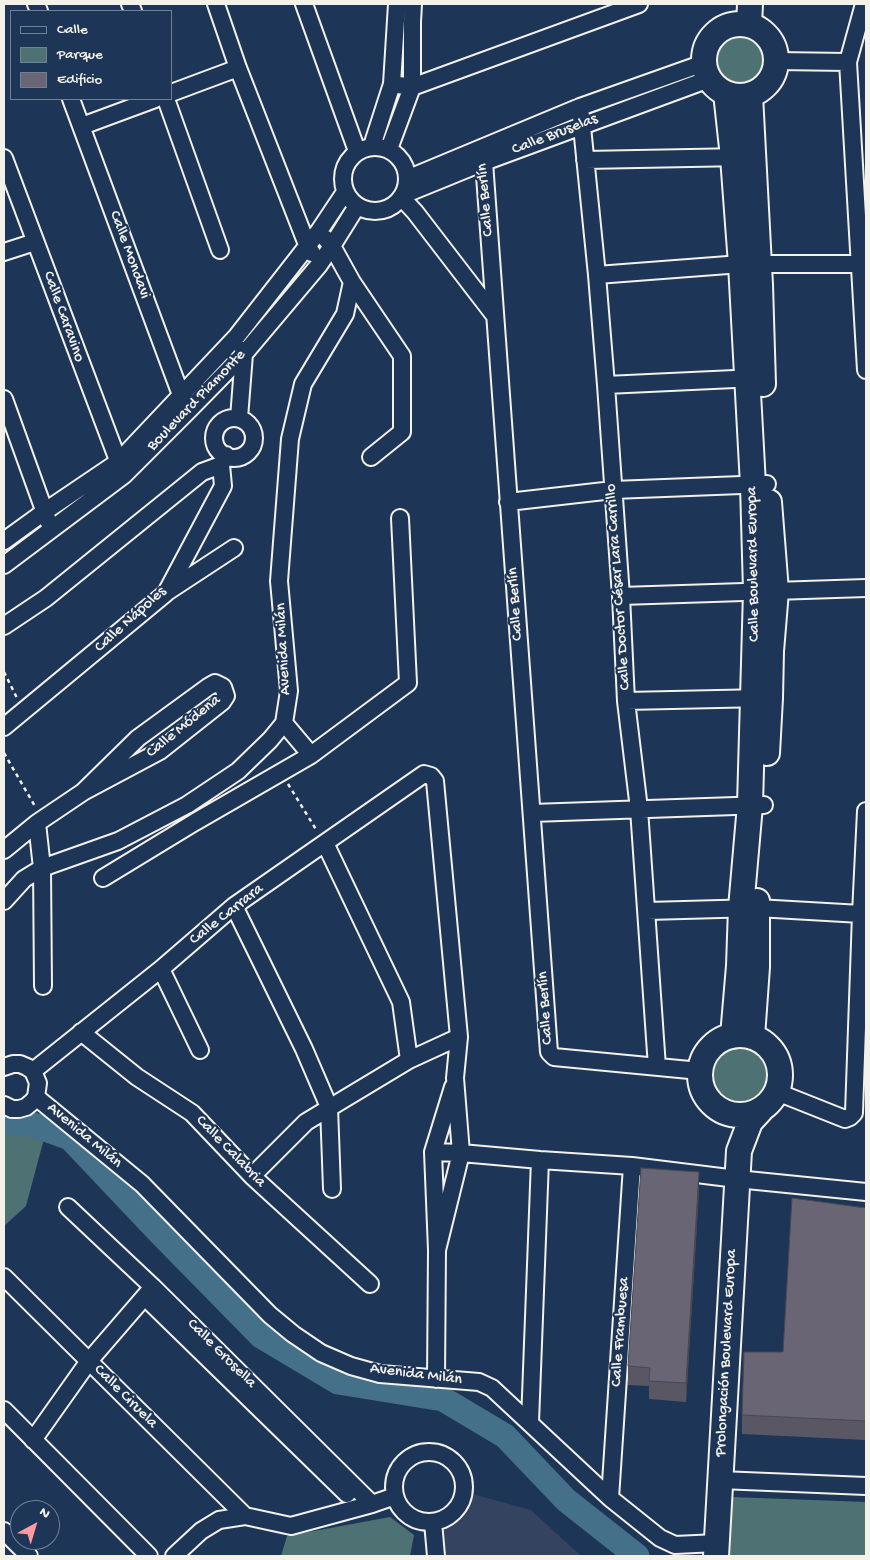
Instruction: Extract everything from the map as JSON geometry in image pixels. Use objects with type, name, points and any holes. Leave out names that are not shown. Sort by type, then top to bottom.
[{"type":"main road","points":[[746,14],[769,38],[775,49],[776,61],[774,72],[769,82],[760,90],[750,95],[738,96],[713,78],[705,52],[709,41],[716,32],[746,14]]},
{"type":"main road","name":"Calle Boulevard Europa","points":[[713,78],[743,157]]},
{"type":"main road","name":"Calle Boulevard Europa","points":[[742,1036],[748,966],[749,908],[757,805],[762,698],[771,651],[766,591],[743,157],[750,95]]},
{"type":"main road","points":[[742,1036],[764,1043],[774,1053],[780,1065],[781,1079],[777,1092],[771,1102],[761,1110],[750,1115],[740,1116],[725,1113],[714,1106],[706,1096],[701,1084],[700,1071],[703,1058],[711,1048],[721,1040],[742,1036]]},
{"type":"main road","name":"Prolongación Boulevard Europa","points":[[717,1551],[738,1151],[750,1122],[761,1110]]},
{"type":"main road","name":"Prolongación Boulevard Europa","points":[[725,1113],[738,1151]]},
{"type":"street","points":[[216,4],[238,68],[308,246],[319,265]]},
{"type":"street","points":[[304,4],[364,149]]},
{"type":"street","points":[[364,149],[392,84],[397,4]]},
{"type":"street","points":[[389,149],[412,88],[413,4]]},
{"type":"street","points":[[392,84],[412,88],[639,4]]},
{"type":"street","points":[[864,4],[862,28],[848,62],[866,370]]},
{"type":"street","points":[[776,61],[848,62]]},
{"type":"street","points":[[172,93],[238,68]]},
{"type":"street","name":"Calle Bruselas","points":[[402,196],[482,156],[541,132],[580,107],[713,78]]},
{"type":"street","name":"Calle Bruselas","points":[[541,132],[581,126],[713,78]]},
{"type":"street","name":"Calle Mondavi","points":[[72,100],[186,402]]},
{"type":"street","points":[[82,126],[151,100]]},
{"type":"street","points":[[166,100],[220,250]]},
{"type":"street","name":"Calle Doctor César Lara Carrillo","points":[[580,107],[606,385],[621,596],[626,701],[639,809],[657,1067]]},
{"type":"street","points":[[381,146],[389,149],[403,162],[406,170],[406,188],[402,196],[396,204],[387,209],[377,211],[366,210],[357,206],[350,200],[342,183],[345,165],[350,157],[364,149],[381,146]]},
{"type":"street","name":"Calle Bruselas","points":[[407,179],[482,156]]},
{"type":"street","name":"Calle Berlín","points":[[482,156],[532,813],[548,1052],[554,1057],[657,1067]]},
{"type":"street","points":[[585,160],[743,157]]},
{"type":"street","name":"Calle Caravino","points":[[4,158],[121,469]]},
{"type":"street","name":"Boulevard Piamonte","points":[[186,402],[308,246],[345,192]]},
{"type":"street","points":[[402,196],[495,316]]},
{"type":"street","name":"Boulevard Piamonte","points":[[4,565],[51,530],[121,469],[186,402],[244,354],[319,265],[357,206]]},
{"type":"street","points":[[319,231],[332,246],[352,282],[402,356],[402,432],[371,456]]},
{"type":"street","points":[[4,252],[36,242]]},
{"type":"street","points":[[597,275],[750,264],[860,264]]},
{"type":"street","name":"Avenida Milán","points":[[284,723],[288,691],[279,581],[290,439],[303,384],[345,314],[352,282]]},
{"type":"street","points":[[4,626],[46,598],[202,472],[223,460],[239,457],[250,450],[253,444],[253,431],[250,425],[239,418],[244,354],[237,336]]},
{"type":"street","points":[[606,385],[754,378]]},
{"type":"street","points":[[4,399],[51,530]]},
{"type":"street","name":"Calle Nápoles","points":[[4,727],[166,593],[223,486],[223,460],[217,447],[215,434],[221,423],[232,418],[239,418]]},
{"type":"street","name":"Boulevard Piamonte","points":[[4,542],[44,512],[121,469]]},
{"type":"street","points":[[508,502],[613,490],[760,484]]},
{"type":"street","points":[[103,878],[311,755],[408,683],[400,518]]},
{"type":"street","points":[[166,593],[234,548]]},
{"type":"street","points":[[621,596],[866,588]]},
{"type":"street","name":"Calle Módena","points":[[4,850],[40,821],[83,792],[160,751],[222,702],[226,696],[223,688],[215,683],[208,686],[138,738],[83,792]]},
{"type":"street","points":[[626,701],[762,698]]},
{"type":"street","points":[[4,901],[24,879],[42,868],[118,841],[187,805],[238,771],[270,740],[284,723],[311,755]]},
{"type":"street","name":"Calle Carrara","points":[[33,1071],[161,969],[234,906],[424,774],[431,776],[435,781],[459,1037]]},
{"type":"street","points":[[187,805],[195,822]]},
{"type":"street","points":[[532,813],[757,805]]},
{"type":"street","points":[[777,1092],[845,1119],[854,1112],[866,811]]},
{"type":"street","points":[[40,821],[42,986]]},
{"type":"street","points":[[325,843],[401,1002],[410,1060]]},
{"type":"street","points":[[234,906],[304,1049],[329,1107],[332,1189]]},
{"type":"street","points":[[647,911],[749,908],[861,914]]},
{"type":"street","points":[[161,969],[200,1050]]},
{"type":"street","name":"Calle Calabria","points":[[80,1032],[137,1078],[192,1113],[252,1176],[370,1284]]},
{"type":"street","points":[[252,1176],[306,1122],[410,1060],[459,1037]]},
{"type":"street","points":[[437,1250],[461,1153],[455,1078],[459,1037]]},
{"type":"street","points":[[4,1067],[13,1064],[27,1067],[33,1071],[38,1083],[36,1097],[32,1102],[19,1109],[12,1109],[4,1105]]},
{"type":"street","points":[[657,1067],[700,1071]]},
{"type":"street","points":[[436,1379],[437,1250],[433,1152],[455,1078]]},
{"type":"street","name":"Avenida Milán","points":[[36,1097],[142,1184],[270,1315],[321,1353],[351,1366],[380,1374],[479,1382],[492,1388],[610,1498],[660,1538],[675,1545],[717,1551]]},
{"type":"street","points":[[433,1152],[632,1166],[866,1192]]},
{"type":"street","points":[[530,1422],[540,1160]]},
{"type":"street","name":"Calle Frambuesa","points":[[610,1498],[632,1166]]},
{"type":"street","name":"Calle Grosella","points":[[68,1207],[149,1292],[366,1505]]},
{"type":"street","name":"Calle Ciruela","points":[[4,1277],[245,1516]]},
{"type":"street","points":[[33,1440],[89,1361],[149,1292]]},
{"type":"street","points":[[4,1410],[149,1556]]},
{"type":"street","points":[[426,1452],[438,1453],[449,1458],[458,1467],[463,1478],[464,1490],[461,1502],[454,1512],[445,1519],[423,1522],[414,1518],[405,1513],[395,1496],[394,1484],[397,1472],[404,1462],[414,1455],[426,1452]]},
{"type":"street","points":[[720,1480],[866,1486]]},
{"type":"street","points":[[174,1556],[201,1531],[219,1520],[245,1516],[291,1526],[395,1496]]},
{"type":"street","points":[[433,1522],[436,1556]]},
{"type":"street","points":[[7,1541],[29,1556]]},
{"type":"path","points":[[4,672],[24,711]]},
{"type":"path","points":[[4,753],[40,821]]},
{"type":"path","points":[[281,773],[325,843]]},
{"type":"shaded area","points":[[469,1493],[531,1510],[581,1556],[442,1556],[439,1527],[450,1524],[467,1506]]},
{"type":"green space","points":[[739,33],[749,35],[758,41],[764,50],[766,60],[764,70],[758,79],[749,85],[739,87],[729,85],[720,79],[714,70],[712,60],[714,50],[720,41],[729,35]]},
{"type":"green space","points":[[742,1045],[760,1051],[768,1059],[774,1077],[768,1095],[760,1103],[742,1109],[724,1103],[716,1095],[710,1077],[716,1059],[724,1051]]},
{"type":"green space","points":[[4,1112],[49,1120],[26,1206],[4,1226]]},
{"type":"green space","points":[[732,1497],[866,1502],[866,1556],[729,1556]]},
{"type":"green space","points":[[390,1517],[414,1535],[410,1556],[281,1556],[287,1536]]},
{"type":"building","points":[[641,1168],[699,1172],[686,1383],[649,1381],[650,1368],[628,1366]]},
{"type":"building","points":[[792,1198],[866,1208],[866,1421],[742,1415],[744,1352],[783,1352]]},
{"type":"waterway","points":[[4,1121],[34,1125],[70,1138],[261,1336],[338,1382],[443,1399],[505,1436],[566,1500],[637,1556]]}]
